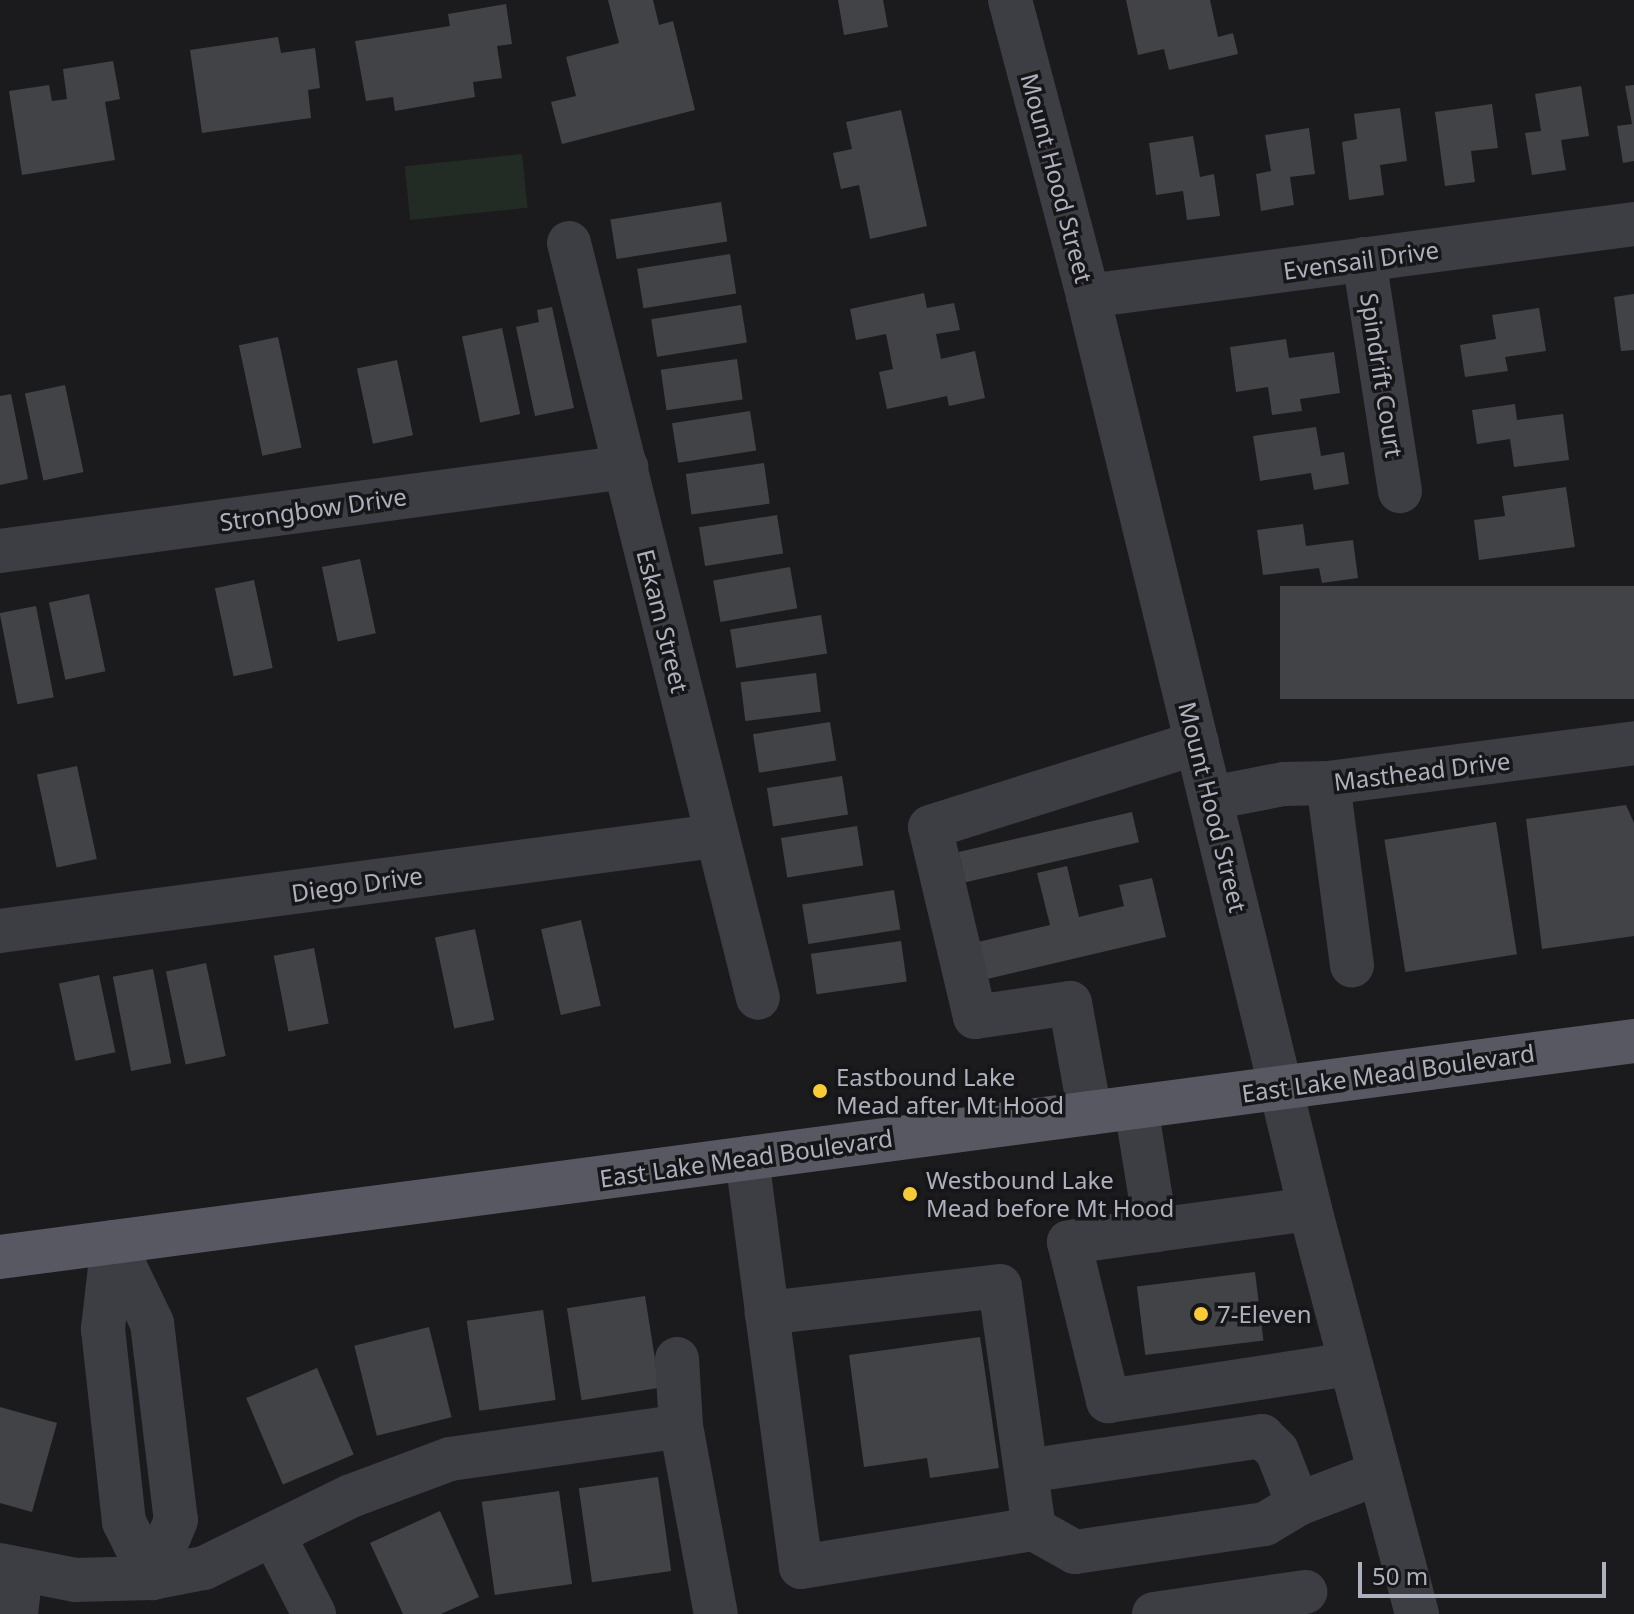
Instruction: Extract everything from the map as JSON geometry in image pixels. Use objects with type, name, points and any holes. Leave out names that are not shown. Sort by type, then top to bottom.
[{"type":"main road","name":"East Lake Mead Boulevard","points":[[0,1257],[1634,1041]]},
{"type":"street","name":"Mount Hood Street","points":[[1010,0],[1088,296],[1349,1364],[1417,1614]]},
{"type":"street","name":"Evensail Drive","points":[[1088,296],[1634,224]]},
{"type":"street","name":"Eskam Street","points":[[569,243],[758,998]]},
{"type":"street","name":"Spindrift Court","points":[[1364,259],[1400,491]]},
{"type":"street","name":"Strongbow Drive","points":[[0,551],[626,467]]},
{"type":"street","points":[[1090,1113],[1070,1003],[975,1017],[930,827],[1197,743]]},
{"type":"street","name":"Masthead Drive","points":[[1211,798],[1284,784],[1328,783],[1634,743]]},
{"type":"street","points":[[1328,783],[1352,965]]},
{"type":"street","name":"Diego Drive","points":[[0,931],[715,836]]},
{"type":"street","points":[[1136,1107],[1156,1230]]},
{"type":"street","points":[[747,1158],[801,1567],[1034,1529],[1075,1552],[1265,1524],[1298,1504],[1379,1473]]},
{"type":"street","points":[[1310,1209],[1069,1242],[1108,1401],[1349,1364]]},
{"type":"street","points":[[113,1242],[152,1323],[176,1520],[152,1578]]},
{"type":"street","points":[[113,1242],[103,1329],[124,1522],[152,1578]]},
{"type":"street","points":[[767,1313],[1000,1286],[1034,1529]]},
{"type":"street","points":[[677,1359],[681,1426],[716,1614]]},
{"type":"street","points":[[16,1614],[11,1568],[75,1580],[152,1578],[204,1568],[351,1496],[450,1459],[681,1426]]},
{"type":"street","points":[[1026,1471],[1262,1436],[1277,1451],[1298,1504]]},
{"type":"street","points":[[122,1494],[171,1486]]},
{"type":"street","points":[[274,1536],[314,1614]]},
{"type":"street","points":[[1169,1613],[1305,1592]]},
{"type":"shaded area","points":[[522,154],[528,208],[410,220],[405,166]]},
{"type":"building","points":[[608,0],[653,0],[659,25],[673,21],[695,110],[562,144],[551,102],[576,96],[566,57],[619,43]]},
{"type":"building","points":[[838,0],[883,0],[888,27],[844,35]]},
{"type":"building","points":[[1126,0],[1210,0],[1218,37],[1233,33],[1238,54],[1169,70],[1164,49],[1138,55]]},
{"type":"building","points":[[506,4],[512,44],[497,46],[502,78],[473,82],[475,97],[395,111],[393,97],[366,101],[355,41],[450,26],[448,14]]},
{"type":"building","points":[[278,37],[281,53],[315,48],[320,88],[308,90],[311,118],[202,133],[190,50]]},
{"type":"building","points":[[113,61],[120,99],[105,102],[115,160],[22,175],[9,91],[49,85],[52,101],[67,99],[63,69]]},
{"type":"building","points":[[1634,85],[1634,161],[1623,163],[1617,126],[1632,124],[1625,86]]},
{"type":"building","points":[[1581,86],[1589,136],[1561,140],[1566,170],[1532,175],[1525,133],[1541,131],[1535,94]]},
{"type":"building","points":[[1492,104],[1498,148],[1471,151],[1475,182],[1445,186],[1435,112]]},
{"type":"building","points":[[1400,108],[1407,161],[1380,165],[1384,195],[1349,200],[1342,142],[1357,139],[1354,114]]},
{"type":"building","points":[[901,110],[927,226],[870,239],[859,185],[841,189],[833,153],[852,149],[846,122]]},
{"type":"building","points":[[1309,128],[1315,174],[1290,177],[1294,205],[1261,211],[1256,174],[1271,171],[1265,135]]},
{"type":"building","points":[[1193,136],[1200,177],[1214,174],[1220,216],[1187,220],[1183,191],[1156,195],[1149,143]]},
{"type":"building","points":[[721,202],[727,242],[617,259],[610,220]]},
{"type":"building","points":[[730,254],[736,294],[643,308],[637,269]]},
{"type":"building","points":[[924,293],[927,308],[954,303],[960,330],[936,334],[941,359],[975,351],[985,398],[949,406],[947,396],[887,409],[879,372],[893,369],[886,334],[856,340],[850,309]]},
{"type":"building","points":[[1634,294],[1634,350],[1621,351],[1614,297]]},
{"type":"building","points":[[741,305],[747,343],[657,357],[651,319]]},
{"type":"building","points":[[552,307],[574,408],[535,416],[516,327],[539,322],[537,310]]},
{"type":"building","points":[[1539,308],[1546,351],[1505,357],[1508,371],[1465,377],[1460,345],[1496,339],[1492,315]]},
{"type":"building","points":[[502,328],[520,414],[480,423],[462,337]]},
{"type":"building","points":[[278,337],[301,448],[262,456],[239,345]]},
{"type":"building","points":[[1286,339],[1289,358],[1334,352],[1340,393],[1300,399],[1302,411],[1272,415],[1268,387],[1236,392],[1230,347]]},
{"type":"building","points":[[737,359],[743,400],[666,410],[661,370]]},
{"type":"building","points":[[397,360],[413,435],[373,444],[357,369]]},
{"type":"building","points":[[65,385],[84,472],[43,481],[25,394]]},
{"type":"building","points":[[11,394],[28,479],[0,485],[0,396]]},
{"type":"building","points":[[1515,404],[1517,420],[1563,414],[1569,460],[1514,467],[1510,439],[1477,444],[1472,410]]},
{"type":"building","points":[[750,411],[756,451],[678,463],[672,423]]},
{"type":"building","points":[[1316,427],[1321,456],[1344,452],[1349,484],[1314,490],[1311,473],[1260,481],[1253,436]]},
{"type":"building","points":[[764,463],[770,504],[691,515],[686,474]]},
{"type":"building","points":[[1566,487],[1575,547],[1479,560],[1474,520],[1505,516],[1502,496]]},
{"type":"building","points":[[777,515],[783,554],[705,566],[699,527]]},
{"type":"building","points":[[1303,524],[1306,546],[1353,540],[1358,578],[1322,583],[1319,568],[1263,575],[1257,530]]},
{"type":"building","points":[[360,559],[376,633],[338,641],[322,567]]},
{"type":"building","points":[[790,567],[797,608],[720,622],[713,581]]},
{"type":"building","points":[[254,580],[273,668],[234,676],[215,588]]},
{"type":"building","points":[[1280,586],[1634,586],[1634,699],[1280,699]]},
{"type":"building","points":[[89,594],[105,671],[65,680],[49,603]]},
{"type":"building","points":[[36,606],[54,697],[17,704],[0,613]]},
{"type":"building","points":[[821,615],[827,654],[736,668],[730,629]]},
{"type":"building","points":[[816,673],[821,712],[745,721],[741,682]]},
{"type":"building","points":[[830,722],[836,761],[759,773],[753,734]]},
{"type":"building","points":[[77,766],[97,859],[57,867],[37,775]]},
{"type":"building","points":[[842,776],[848,815],[773,826],[767,788]]},
{"type":"building","points":[[1626,805],[1634,823],[1634,936],[1542,949],[1526,819]]},
{"type":"building","points":[[1132,812],[1139,842],[966,882],[959,852]]},
{"type":"building","points":[[1496,822],[1517,954],[1405,972],[1384,840]]},
{"type":"building","points":[[857,826],[863,866],[787,878],[781,838]]},
{"type":"building","points":[[1067,866],[1079,917],[1124,906],[1119,885],[1152,878],[1166,937],[983,980],[974,943],[1050,925],[1037,873]]},
{"type":"building","points":[[894,890],[900,930],[808,944],[802,905]]},
{"type":"building","points":[[581,920],[601,1006],[561,1015],[541,929]]},
{"type":"building","points":[[475,929],[494,1020],[454,1028],[435,938]]},
{"type":"building","points":[[901,941],[907,982],[817,994],[811,954]]},
{"type":"building","points":[[314,948],[329,1024],[288,1031],[274,956]]},
{"type":"building","points":[[206,963],[226,1056],[186,1064],[166,972]]},
{"type":"building","points":[[153,969],[171,1063],[131,1071],[113,977]]},
{"type":"building","points":[[99,975],[115,1052],[75,1061],[59,984]]},
{"type":"building","name":"7-Eleven","points":[[1255,1272],[1263,1340],[1145,1355],[1137,1287]]},
{"type":"building","points":[[645,1296],[660,1388],[582,1400],[567,1308]]},
{"type":"building","points":[[543,1310],[556,1400],[479,1411],[467,1321]]},
{"type":"building","points":[[429,1327],[451,1417],[377,1436],[354,1346]]},
{"type":"building","points":[[980,1337],[999,1468],[930,1478],[927,1458],[864,1467],[849,1355]]},
{"type":"building","points":[[317,1368],[354,1455],[283,1485],[246,1398]]},
{"type":"building","points":[[0,1407],[57,1423],[32,1512],[0,1503]]},
{"type":"building","points":[[658,1477],[671,1571],[592,1582],[579,1488]]},
{"type":"building","points":[[559,1491],[572,1584],[495,1595],[482,1502]]},
{"type":"building","points":[[440,1511],[479,1597],[441,1614],[403,1614],[370,1543]]},
{"type":"place","name":"Eastbound Lake Mead after Mt Hood","points":[[820,1091]]},
{"type":"place","name":"Westbound Lake Mead before Mt Hood","points":[[910,1194]]},
{"type":"place","name":"7-Eleven","points":[[1201,1314]]}]
